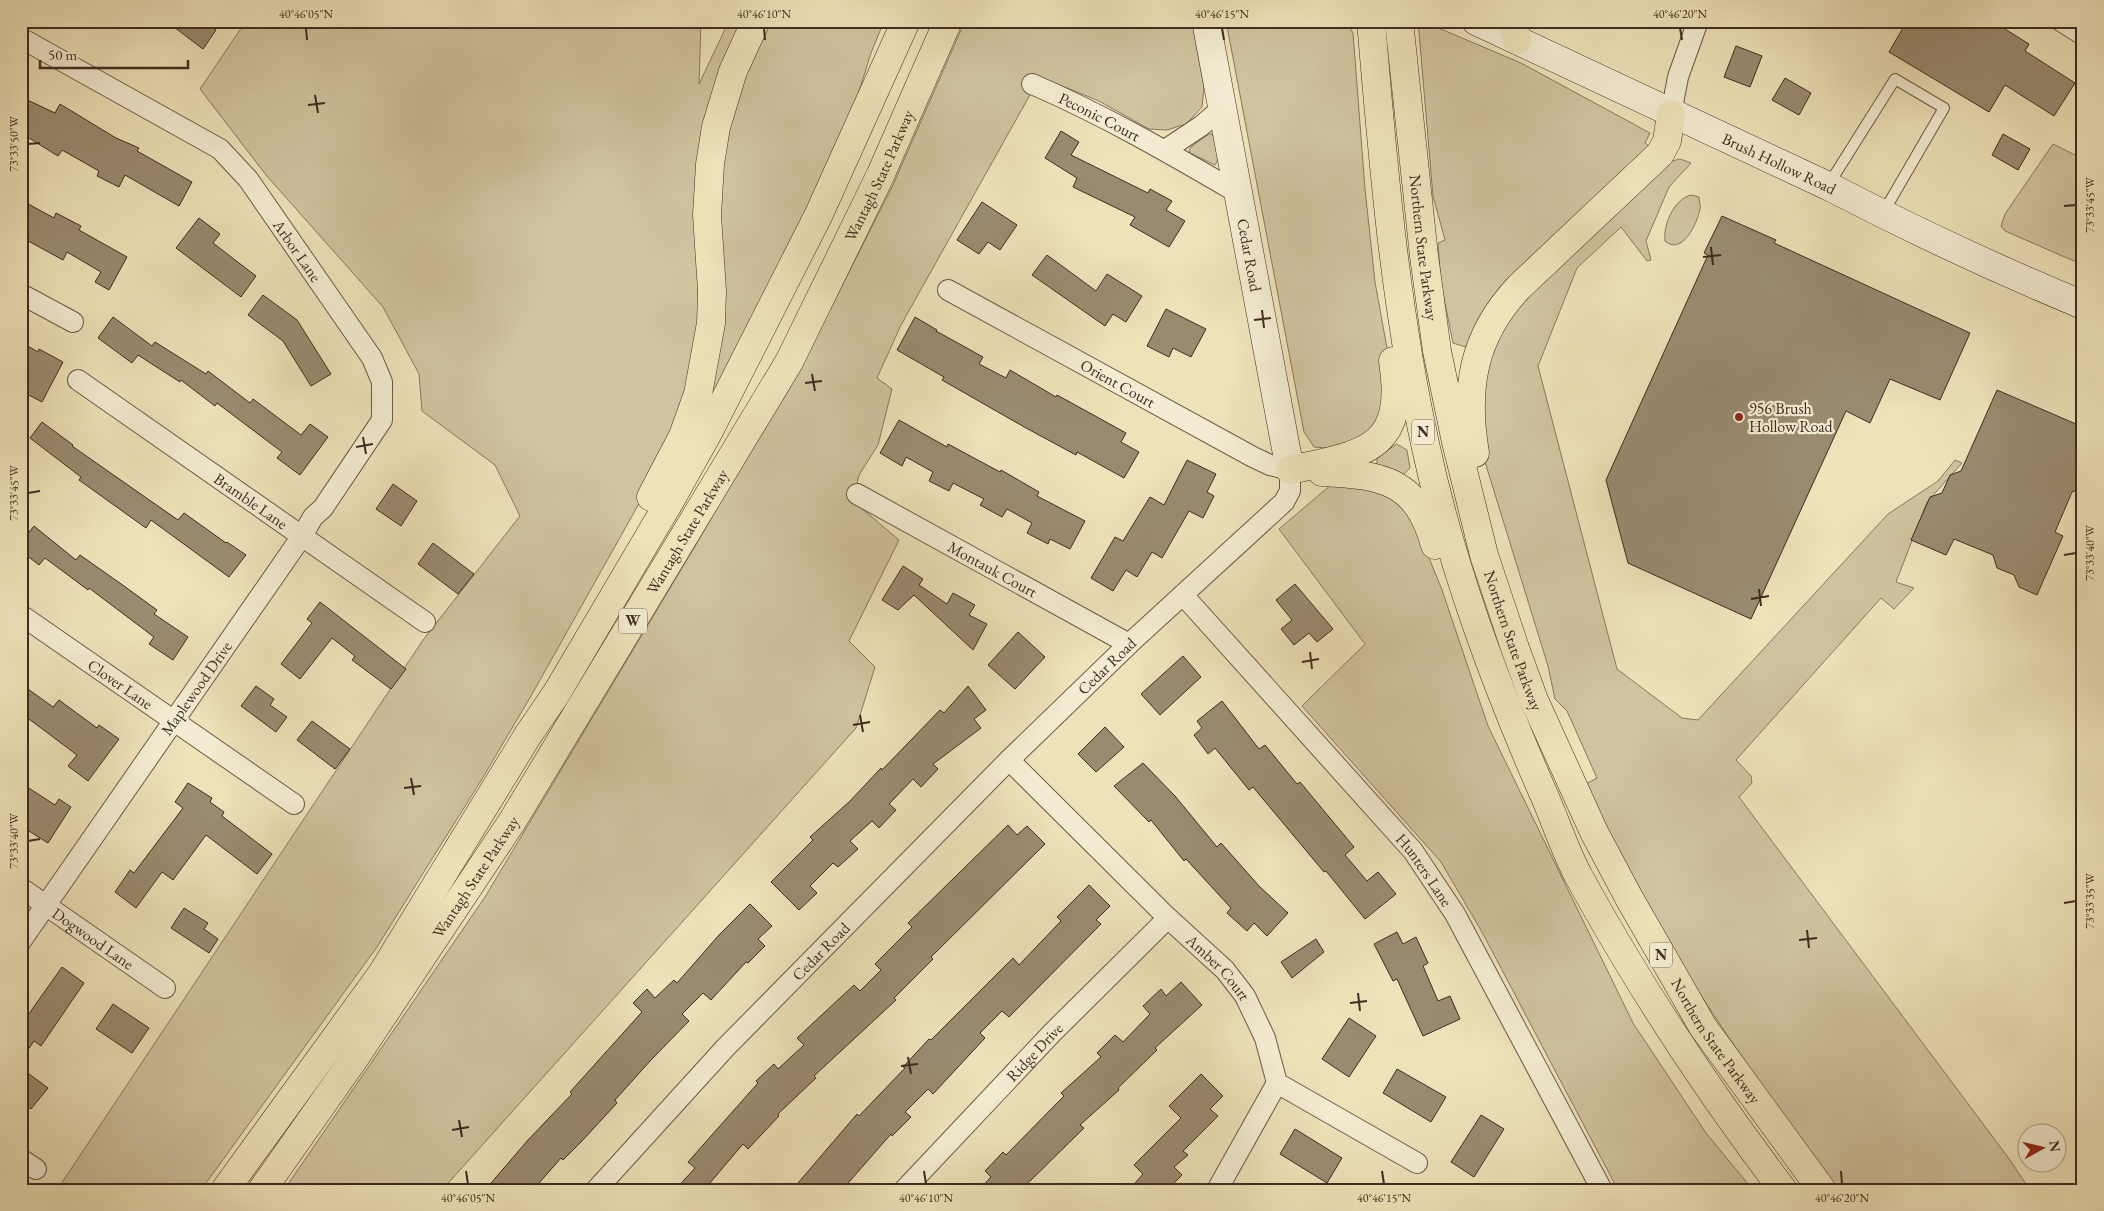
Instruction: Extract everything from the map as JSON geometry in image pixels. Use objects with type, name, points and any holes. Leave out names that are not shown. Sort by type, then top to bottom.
[{"type":"highway","points":[[556,694],[614,568],[683,436],[698,394],[711,323],[712,291],[707,215],[710,164],[716,127],[733,71],[756,21]]},
{"type":"highway","name":"Wantagh State Parkway","points":[[225,1190],[381,975],[528,735],[556,694],[708,433],[819,214],[906,21]]},
{"type":"highway","name":"Wantagh State Parkway","points":[[262,1190],[352,1062],[513,820],[789,362],[880,176],[948,21]]},
{"type":"highway","name":"Northern State Parkway","points":[[1399,21],[1425,265],[1436,342],[1456,442],[1484,555],[1534,700],[1594,832],[1629,898],[1703,1027],[1822,1190]]},
{"type":"highway","name":"Northern State Parkway","points":[[1372,32],[1388,209],[1404,333],[1426,449],[1452,550],[1485,650],[1579,876],[1651,1001],[1783,1190]]},
{"type":"highway","points":[[1484,555],[1470,406],[1473,371],[1483,340],[1498,312],[1519,287],[1660,154],[1667,141],[1671,114]]},
{"type":"highway","points":[[1290,470],[1337,460],[1362,452],[1372,445],[1390,425],[1394,413],[1396,386],[1390,343],[1388,209]]},
{"type":"highway","points":[[1290,470],[1347,473],[1376,477],[1394,484],[1411,497],[1421,509],[1427,521],[1440,562],[1485,650]]},
{"type":"main road","name":"Cedar Road","points":[[1206,21],[1290,470]]},
{"type":"main road","name":"Brush Hollow Road","points":[[1476,21],[1515,31],[1671,114],[1828,186],[1883,214],[2044,289],[2083,305]]},
{"type":"street","points":[[1671,114],[1678,77],[1698,21]]},
{"type":"street","points":[[2061,21],[2083,35]]},
{"type":"street","name":"Arbor Lane","points":[[21,38],[220,149],[248,179],[372,358],[382,382],[382,420],[372,436]]},
{"type":"street","name":"Peconic Court","points":[[1032,84],[1060,96],[1165,150],[1238,193]]},
{"type":"street","points":[[1165,150],[1201,126],[1222,108]]},
{"type":"street","name":"Orient Court","points":[[948,290],[1253,457],[1270,465],[1290,470]]},
{"type":"street","points":[[21,294],[73,322]]},
{"type":"street","name":"Bramble Lane","points":[[78,380],[425,622]]},
{"type":"street","name":"Maplewood Drive","points":[[21,941],[302,536],[313,516],[323,508],[372,436]]},
{"type":"street","name":"Cedar Road","points":[[596,1190],[726,1047],[1009,760],[1129,644],[1284,502],[1290,491],[1290,470]]},
{"type":"street","name":"Montauk Court","points":[[856,494],[1129,644]]},
{"type":"street","name":"Hunters Lane","points":[[1183,595],[1413,851],[1455,914],[1602,1190]]},
{"type":"street","name":"Clover Lane","points":[[21,615],[294,804]]},
{"type":"street","name":"Amber Court","points":[[1009,760],[1168,918],[1224,970],[1245,996],[1265,1038],[1277,1083]]},
{"type":"street","name":"Dogwood Lane","points":[[21,888],[165,988]]},
{"type":"street","name":"Ridge Drive","points":[[904,1190],[1052,1033],[1168,918]]},
{"type":"street","points":[[1217,1190],[1277,1083],[1417,1163]]},
{"type":"lane","points":[[1828,186],[1895,79],[1944,108],[1883,214]]},
{"type":"shaded area","points":[[246,21],[701,21],[699,84],[729,21],[747,21],[700,306],[689,388],[650,484],[531,696],[482,779],[377,947],[201,1190],[57,1190],[423,640],[520,516],[495,465],[422,411],[419,374],[383,307],[266,175],[200,89]]},
{"type":"shaded area","points":[[767,21],[884,21],[871,53],[848,126],[754,319],[693,429],[727,128],[754,48]]},
{"type":"shaded area","points":[[965,21],[1192,21],[1204,87],[1202,107],[1186,124],[1167,130],[1149,129],[1099,101],[1040,77],[901,325],[877,378],[892,389],[878,445],[859,475],[853,501],[899,540],[849,641],[875,667],[856,728],[442,1190],[284,1190],[485,897],[700,538],[824,321],[893,185]]},
{"type":"shaded area","points":[[1226,21],[1346,21],[1353,33],[1365,189],[1375,282],[1391,370],[1382,422],[1363,441],[1339,449],[1314,447],[1304,432]]},
{"type":"shaded area","points":[[1418,21],[1422,21],[1521,63],[1650,133],[1645,143],[1652,148],[1469,348],[1453,343],[1441,284],[1438,243],[1445,240],[1433,196]]},
{"type":"shaded area","points":[[1209,134],[1212,134],[1214,137],[1218,160],[1215,165],[1190,153],[1189,150]]},
{"type":"shaded area","points":[[2053,144],[2083,159],[2083,265],[2005,231],[2001,226],[2005,214]]},
{"type":"shaded area","points":[[1680,159],[1691,163],[1669,187],[1646,241],[1651,260],[1647,261],[1621,227],[1577,268],[1538,366],[1617,669],[1682,718],[1698,720],[1888,514],[1938,481],[1955,460],[1962,463],[1927,502],[1896,582],[1914,588],[1894,609],[1881,598],[1736,760],[1751,776],[1752,783],[1739,797],[2010,1160],[2016,1169],[2016,1174],[2019,1174],[2030,1190],[1838,1190],[1736,1048],[1664,936],[1636,885],[1586,784],[1597,778],[1567,711],[1555,699],[1548,666],[1481,449],[1479,397],[1493,342],[1521,299],[1668,162]]},
{"type":"shaded area","points":[[1691,195],[1699,197],[1700,208],[1696,222],[1683,241],[1671,245],[1665,241],[1668,220],[1679,202]]},
{"type":"shaded area","points":[[1397,444],[1407,450],[1410,468],[1401,477],[1377,466],[1377,457]]},
{"type":"shaded area","points":[[1361,480],[1413,504],[1423,543],[1442,590],[1488,726],[1633,1023],[1706,1133],[1753,1190],[1618,1190],[1482,932],[1441,862],[1302,706],[1365,644],[1279,529],[1332,484]]},
{"type":"building","points":[[166,21],[205,21],[216,30],[203,49]]},
{"type":"building","points":[[1907,21],[1992,21],[2029,44],[2025,51],[2075,83],[2054,116],[2005,85],[1989,112],[1889,52]]},
{"type":"building","points":[[1736,46],[1762,56],[1750,87],[1724,77]]},
{"type":"building","points":[[1785,78],[1811,93],[1799,115],[1772,100]]},
{"type":"building","points":[[21,97],[55,113],[60,104],[116,138],[139,148],[137,151],[192,182],[179,206],[125,175],[119,187],[97,176],[99,171],[62,150],[58,156],[21,133]]},
{"type":"building","points":[[1061,131],[1079,142],[1071,155],[1148,193],[1150,189],[1172,201],[1166,210],[1185,221],[1169,247],[1130,225],[1135,217],[1073,187],[1077,178],[1045,158]]},
{"type":"building","points":[[2003,134],[2030,149],[2018,170],[1992,155]]},
{"type":"building","points":[[21,200],[54,218],[56,213],[81,226],[79,230],[127,257],[109,290],[95,282],[101,272],[67,252],[63,260],[21,237]]},
{"type":"building","points":[[982,202],[1017,225],[1000,250],[988,242],[979,254],[957,240]]},
{"type":"building","name":"956 Brush Hollow Road","points":[[1722,216],[1776,240],[1774,243],[1970,333],[1940,400],[1890,379],[1870,423],[1846,411],[1751,619],[1628,563],[1606,480],[1708,255],[1704,253]]},
{"type":"building","points":[[199,218],[220,234],[213,243],[256,276],[241,297],[176,248]]},
{"type":"building","points":[[1047,255],[1096,291],[1107,274],[1142,296],[1126,322],[1113,314],[1105,326],[1032,275]]},
{"type":"building","points":[[263,295],[297,320],[331,374],[311,386],[283,341],[248,315]]},
{"type":"building","points":[[1166,309],[1206,329],[1191,357],[1173,348],[1169,357],[1147,346]]},
{"type":"building","points":[[113,317],[152,346],[155,342],[206,374],[208,371],[250,403],[253,399],[301,435],[310,424],[328,437],[300,475],[277,458],[282,452],[217,403],[215,406],[181,380],[180,382],[138,355],[132,363],[98,338]]},
{"type":"building","points":[[915,317],[983,357],[979,364],[1006,378],[1010,370],[1056,397],[1057,395],[1126,433],[1121,442],[1139,452],[1124,478],[1077,452],[1076,455],[1026,428],[942,380],[944,377],[897,350]]},
{"type":"building","points":[[21,342],[38,352],[39,349],[63,362],[42,402],[21,391]]},
{"type":"building","points":[[1997,390],[2083,427],[2083,488],[2072,492],[2055,532],[2063,536],[2037,595],[2019,587],[2014,575],[1997,568],[1993,555],[1954,539],[1946,555],[1911,540],[1930,497],[1942,493],[1950,475],[1961,471]]},
{"type":"building","points":[[899,420],[947,447],[948,444],[1000,472],[1001,470],[1039,492],[1037,496],[1085,521],[1070,549],[1050,539],[1048,544],[1027,533],[1032,523],[1007,509],[1002,517],[980,505],[984,499],[953,483],[949,491],[929,481],[933,472],[906,457],[902,466],[880,453]]},
{"type":"building","points":[[42,422],[72,446],[178,520],[184,513],[246,555],[229,577],[151,520],[146,528],[79,480],[81,477],[30,438]]},
{"type":"building","points":[[1187,460],[1216,474],[1207,492],[1214,496],[1203,518],[1189,511],[1162,558],[1152,552],[1137,577],[1126,570],[1113,591],[1091,578],[1115,537],[1123,541],[1150,497],[1164,505]]},
{"type":"building","points":[[393,484],[417,501],[401,526],[376,509]]},
{"type":"building","points":[[34,526],[76,560],[80,555],[124,586],[157,610],[154,614],[188,637],[173,660],[149,644],[154,637],[89,588],[88,590],[45,558],[39,565],[21,551],[21,542]]},
{"type":"building","points":[[433,543],[474,574],[458,594],[418,564]]},
{"type":"building","points":[[903,566],[923,579],[919,585],[947,604],[953,593],[975,605],[969,615],[987,624],[973,650],[914,595],[898,610],[882,600]]},
{"type":"building","points":[[1295,584],[1333,629],[1317,642],[1309,633],[1294,645],[1281,629],[1292,620],[1276,600]]},
{"type":"building","points":[[320,602],[406,669],[391,689],[352,660],[355,656],[332,638],[300,679],[281,664],[312,623],[307,619]]},
{"type":"building","points":[[1018,632],[1045,657],[1015,689],[988,665]]},
{"type":"building","points":[[1183,656],[1201,677],[1160,715],[1141,694]]},
{"type":"building","points":[[21,684],[53,707],[59,700],[97,728],[99,725],[119,739],[88,781],[68,766],[77,755],[21,713]]},
{"type":"building","points":[[256,686],[274,699],[270,705],[287,717],[276,732],[241,706]]},
{"type":"building","points":[[968,686],[986,710],[974,719],[981,728],[933,764],[938,769],[921,787],[913,779],[889,804],[896,810],[879,828],[872,821],[850,841],[858,849],[838,867],[833,863],[810,886],[817,893],[799,910],[771,882],[813,840],[810,837],[850,801],[881,768],[882,770],[940,710],[944,713]]},
{"type":"building","points":[[1222,701],[1259,749],[1265,745],[1297,784],[1300,782],[1354,847],[1345,855],[1367,881],[1378,872],[1396,894],[1365,919],[1253,787],[1249,790],[1215,748],[1208,754],[1194,735],[1202,728],[1197,721]]},
{"type":"building","points":[[312,721],[350,749],[335,769],[297,740]]},
{"type":"building","points":[[1105,727],[1124,747],[1096,772],[1078,754]]},
{"type":"building","points":[[1143,763],[1175,796],[1217,847],[1221,843],[1259,886],[1288,913],[1267,936],[1254,923],[1247,931],[1227,913],[1231,908],[1186,859],[1184,861],[1151,820],[1149,822],[1114,786]]},
{"type":"building","points":[[21,783],[55,805],[59,799],[71,807],[48,843],[21,826]]},
{"type":"building","points":[[188,783],[212,798],[210,802],[224,812],[222,816],[272,854],[257,874],[206,835],[173,880],[162,872],[136,908],[115,892],[130,870],[134,873],[183,808],[175,802]]},
{"type":"building","points":[[1008,825],[1017,835],[1027,826],[1045,844],[931,957],[933,959],[894,998],[896,1000],[814,1076],[816,1078],[778,1114],[779,1116],[748,1149],[743,1144],[704,1190],[675,1190],[695,1168],[688,1162],[758,1083],[756,1081],[774,1064],[778,1069],[804,1045],[797,1038],[854,985],[860,991],[881,970],[875,964],[912,927],[908,923]]},
{"type":"building","points":[[1089,885],[1110,906],[1096,920],[1101,924],[1009,1017],[1002,1011],[980,1033],[985,1038],[933,1094],[928,1089],[905,1112],[911,1117],[892,1136],[891,1134],[842,1190],[792,1190],[857,1114],[859,1116],[905,1068],[903,1067],[929,1039],[931,1040],[1013,958],[1019,965],[1061,921],[1057,917]]},
{"type":"building","points":[[750,904],[772,926],[758,939],[765,946],[748,963],[746,962],[711,1000],[703,993],[682,1014],[689,1021],[615,1100],[617,1103],[581,1142],[563,1160],[561,1158],[533,1190],[485,1190],[528,1140],[572,1094],[570,1092],[642,1012],[633,1003],[647,989],[655,998],[674,980],[677,983],[719,935]]},
{"type":"building","points":[[184,908],[208,923],[204,929],[218,939],[209,953],[171,928]]},
{"type":"building","points":[[1397,932],[1403,944],[1416,937],[1428,963],[1423,966],[1438,1001],[1450,996],[1460,1019],[1423,1036],[1397,979],[1393,981],[1374,944]]},
{"type":"building","points":[[1316,939],[1324,952],[1292,978],[1281,962]]},
{"type":"building","points":[[62,967],[84,983],[41,1046],[34,1041],[21,1060],[21,1025]]},
{"type":"building","points":[[1181,982],[1202,1005],[1155,1048],[1157,1050],[1118,1088],[1119,1090],[1080,1125],[1084,1128],[1021,1190],[979,1190],[991,1177],[985,1171],[1003,1152],[1006,1155],[1064,1096],[1061,1093],[1101,1057],[1097,1053],[1115,1035],[1123,1042],[1150,1014],[1143,1006],[1161,989],[1166,996]]},
{"type":"building","points":[[113,1004],[149,1028],[132,1053],[96,1029]]},
{"type":"building","points":[[1349,1018],[1376,1036],[1349,1077],[1322,1059]]},
{"type":"building","points":[[21,1068],[48,1088],[31,1109],[21,1102]]},
{"type":"building","points":[[1397,1069],[1446,1097],[1431,1122],[1383,1093]]},
{"type":"building","points":[[1201,1074],[1223,1096],[1210,1109],[1218,1116],[1183,1151],[1188,1155],[1174,1167],[1182,1175],[1167,1190],[1129,1190],[1143,1174],[1134,1165],[1181,1118],[1169,1106]]},
{"type":"building","points":[[1481,1115],[1504,1129],[1474,1177],[1451,1162]]},
{"type":"building","points":[[1295,1129],[1342,1158],[1327,1183],[1280,1154]]},
{"type":"place","name":"956 Brush Hollow Road","points":[[1739,417]]}]
